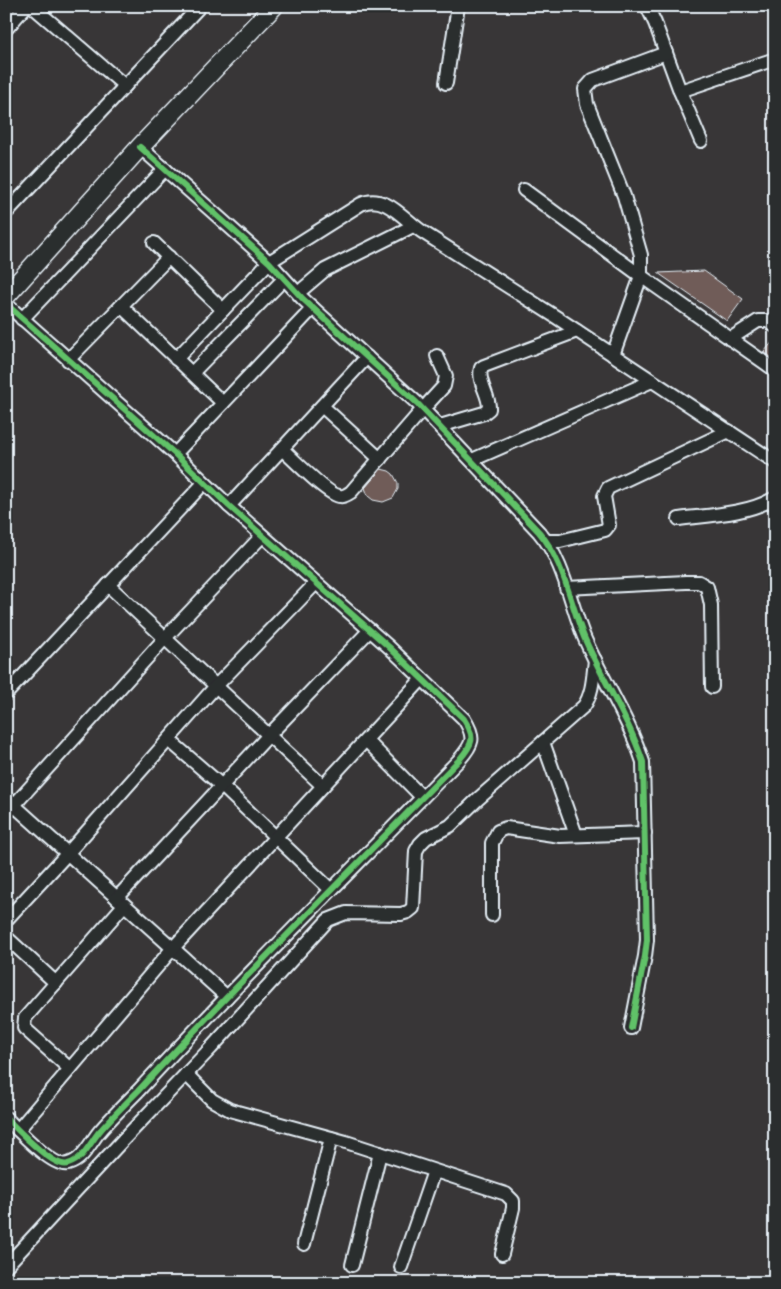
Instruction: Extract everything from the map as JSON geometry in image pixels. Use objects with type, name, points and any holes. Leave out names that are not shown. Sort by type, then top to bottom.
[{"type":"street","points":[[6,29],[26,6]]},
{"type":"street","points":[[32,6],[125,86]]},
{"type":"street","points":[[6,213],[200,6]]},
{"type":"street","points":[[6,296],[140,147],[274,6]]},
{"type":"street","points":[[446,83],[458,6]]},
{"type":"street","points":[[647,6],[701,141]]},
{"type":"street","points":[[613,354],[641,276],[641,255],[624,196],[586,104],[585,89],[592,80],[666,53]]},
{"type":"street","points":[[680,91],[775,59]]},
{"type":"street","points":[[140,147],[269,262],[313,308],[423,409],[547,541],[595,660],[636,743],[643,762],[647,940],[631,1028]]},
{"type":"street","points":[[22,319],[165,169]]},
{"type":"street","points":[[524,190],[641,276],[775,370]]},
{"type":"street","points":[[176,358],[269,262],[370,200],[380,200],[413,226],[613,354],[775,462]]},
{"type":"street","points":[[298,293],[325,270],[413,226]]},
{"type":"street","points":[[154,244],[223,310]]},
{"type":"street","points":[[68,360],[169,257]]},
{"type":"street","points":[[192,373],[284,279]]},
{"type":"street","points":[[6,304],[175,454],[262,536],[370,630],[464,719],[472,739],[469,748],[227,997],[98,1134],[78,1159],[68,1165],[60,1164],[43,1152],[6,1118]]},
{"type":"street","points":[[121,306],[223,403]]},
{"type":"street","points":[[175,454],[313,308]]},
{"type":"street","points":[[730,339],[758,321],[768,321],[775,326]]},
{"type":"street","points":[[440,426],[489,409],[480,374],[481,368],[577,331]]},
{"type":"street","points":[[282,449],[330,492],[340,496],[351,492],[444,386],[446,376],[437,356]]},
{"type":"street","points":[[229,506],[367,357]]},
{"type":"street","points":[[472,460],[652,381]]},
{"type":"street","points":[[322,406],[380,459]]},
{"type":"street","points":[[547,541],[560,541],[608,529],[604,496],[608,488],[729,432]]},
{"type":"street","points":[[6,694],[204,483]]},
{"type":"street","points":[[680,519],[753,508],[775,498]]},
{"type":"street","points":[[227,997],[121,901],[9,806],[262,536]]},
{"type":"street","points":[[566,588],[686,582],[699,582],[707,587],[711,605],[712,687]]},
{"type":"street","points":[[6,920],[216,686],[316,583]]},
{"type":"street","points":[[108,585],[323,786]]},
{"type":"street","points":[[70,1069],[24,1028],[25,1018],[56,983],[121,901],[222,786],[370,630]]},
{"type":"street","points":[[6,1266],[328,920],[346,913],[401,914],[413,908],[416,851],[420,844],[426,838],[450,826],[584,706],[589,699],[595,660]]},
{"type":"street","points":[[18,1130],[173,948],[422,679]]},
{"type":"street","points":[[168,740],[222,786],[331,890]]},
{"type":"street","points":[[366,740],[422,797]]},
{"type":"street","points":[[542,742],[576,835]]},
{"type":"street","points":[[492,915],[492,843],[498,831],[506,828],[560,836],[644,833]]},
{"type":"street","points":[[6,937],[56,983]]},
{"type":"street","points":[[186,1074],[212,1100],[230,1110],[331,1138],[506,1194],[513,1202],[513,1208],[502,1254]]},
{"type":"street","points":[[304,1244],[331,1138]]},
{"type":"street","points":[[352,1264],[380,1153]]},
{"type":"street","points":[[401,1267],[434,1171]]},
{"type":"building","points":[[704,271],[743,299],[727,321],[658,273]]},
{"type":"building","points":[[775,339],[775,360],[764,352]]},
{"type":"building","points":[[381,469],[393,474],[398,483],[398,489],[393,498],[383,502],[373,500],[368,496],[365,488]]},
{"type":"cycle path","points":[[140,147],[269,262],[303,299],[417,403],[548,543],[561,569],[584,637],[623,715],[643,762],[647,940],[631,1028]]},
{"type":"cycle path","points":[[6,304],[175,454],[229,506],[389,647],[464,719],[471,736],[470,745],[459,760],[217,1007],[108,1122],[78,1159],[68,1164],[62,1164],[45,1155],[6,1118]]}]
